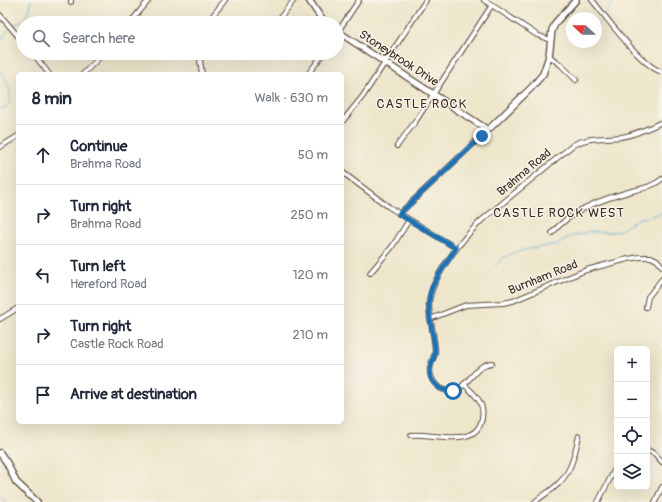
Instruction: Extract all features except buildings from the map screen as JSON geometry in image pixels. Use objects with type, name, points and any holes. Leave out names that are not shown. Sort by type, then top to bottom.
[{"type":"street","points":[[136,16],[149,0]]},
{"type":"street","points":[[212,16],[225,0]]},
{"type":"street","points":[[281,16],[294,0]]},
{"type":"street","points":[[309,0],[320,16]]},
{"type":"street","points":[[344,21],[358,0]]},
{"type":"street","points":[[344,120],[363,96],[386,63],[426,0]]},
{"type":"street","points":[[484,0],[538,35],[550,40]]},
{"type":"street","points":[[399,214],[488,130],[539,79],[545,69],[549,56],[550,40],[554,26],[576,0]]},
{"type":"street","points":[[592,0],[639,56],[653,68],[662,72]]},
{"type":"street","points":[[397,146],[406,136],[492,5]]},
{"type":"street","points":[[0,15],[16,34]]},
{"type":"street","name":"Stoneybrook Drive","points":[[344,36],[488,130]]},
{"type":"street","points":[[549,56],[561,65],[576,80]]},
{"type":"street","points":[[38,60],[47,72]]},
{"type":"street","points":[[85,72],[97,60]]},
{"type":"street","points":[[200,60],[202,72]]},
{"type":"street","points":[[310,72],[319,60]]},
{"type":"street","name":"Brahma Road","points":[[492,363],[484,365],[457,390],[449,391],[438,387],[432,380],[430,369],[435,352],[429,302],[432,288],[456,248],[482,220],[573,145],[590,139],[628,135],[662,122]]},
{"type":"street","points":[[0,147],[16,137]]},
{"type":"street","points":[[344,173],[399,214],[456,248]]},
{"type":"street","points":[[552,233],[565,220],[578,211],[614,196],[650,187],[662,178]]},
{"type":"street","points":[[370,273],[392,247],[409,220]]},
{"type":"street","name":"Burnham Road","points":[[430,319],[466,305],[513,301],[586,270],[628,259],[651,257],[657,260],[662,266]]},
{"type":"street","points":[[646,307],[648,296],[662,279]]},
{"type":"street","points":[[0,319],[16,309]]},
{"type":"street","points":[[411,435],[420,434],[444,438],[461,437],[470,435],[476,431],[482,422],[483,407],[479,399],[464,384]]},
{"type":"street","points":[[535,502],[556,486],[565,476],[579,436]]},
{"type":"street","points":[[650,452],[655,454],[662,462]]},
{"type":"street","points":[[0,453],[7,463],[16,482],[38,502]]},
{"type":"street","points":[[598,502],[614,471]]},
{"type":"street","points":[[656,502],[662,487]]},
{"type":"waterway","points":[[27,16],[31,0]]},
{"type":"waterway","points":[[605,15],[614,0]]},
{"type":"waterway","points":[[12,26],[16,24]]},
{"type":"waterway","points":[[0,42],[9,29]]},
{"type":"waterway","points":[[0,71],[9,87],[10,93],[9,103],[6,107],[0,109]]},
{"type":"waterway","points":[[495,266],[504,257],[513,253],[558,244],[573,236],[589,232],[614,232],[623,229],[639,218],[646,218],[662,213]]},
{"type":"waterway","points":[[0,496],[6,502]]},
{"type":"district","name":"CASTLE ROCK","points":[[422,103]]},
{"type":"district","name":"CASTLE ROCK WEST","points":[[559,212]]},
{"type":"route","points":[[453,391],[438,387],[431,377],[430,364],[435,352],[429,305],[432,288],[456,248],[399,214],[482,136]]}]
